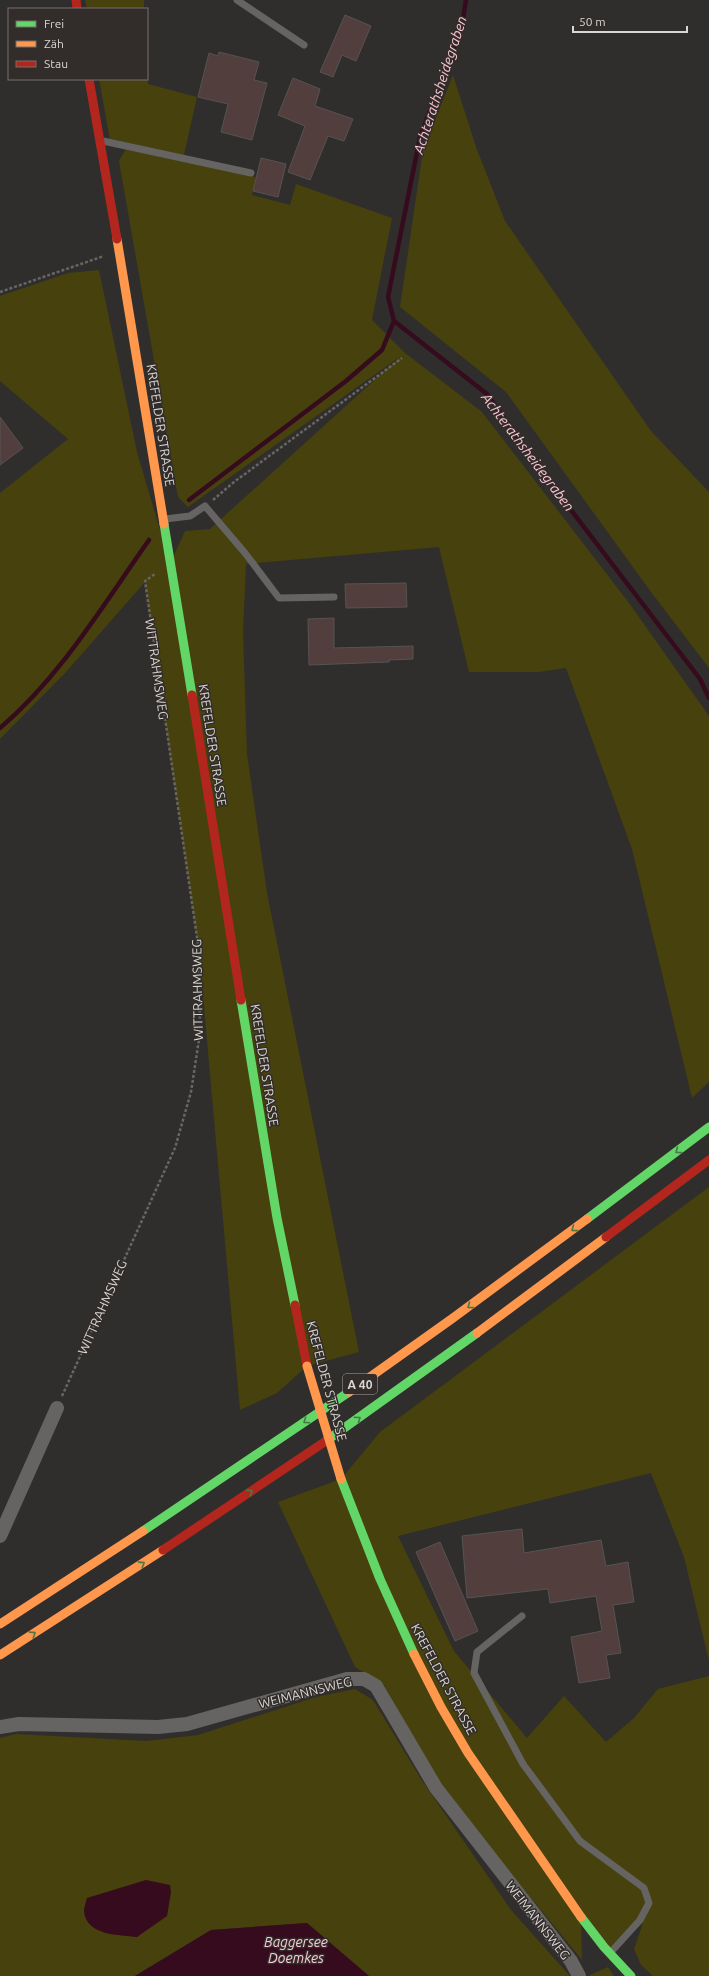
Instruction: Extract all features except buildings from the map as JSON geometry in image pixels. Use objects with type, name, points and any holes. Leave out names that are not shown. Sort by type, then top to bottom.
[{"type":"main road","name":"KREFELDER STRASSE","points":[[89,80],[119,251],[277,1218],[307,1366],[341,1479],[375,1566],[408,1644],[459,1738],[581,1917],[609,1954],[631,1976]]},
{"type":"main road","name":"A 40","points":[[0,1624],[365,1381],[522,1268],[709,1127]]},
{"type":"main road","name":"A 40","points":[[0,1655],[154,1556],[350,1424],[542,1286],[709,1160]]},
{"type":"street","points":[[0,1536],[57,1408]]},
{"type":"street","name":"WEIMANNSWEG","points":[[0,1727],[18,1724],[158,1727],[187,1724],[348,1678],[364,1678],[376,1686],[436,1788],[571,1961],[579,1976]]},
{"type":"lane","points":[[237,0],[304,45]]},
{"type":"lane","points":[[99,140],[251,173]]},
{"type":"lane","points":[[163,519],[190,516],[205,506],[245,553],[279,598],[334,597]]},
{"type":"lane","points":[[522,1616],[477,1652],[474,1673],[523,1764],[580,1841],[644,1888],[649,1903],[640,1920],[609,1954]]},
{"type":"path","points":[[0,292],[119,251]]},
{"type":"path","points":[[205,506],[234,482],[402,358]]},
{"type":"path","name":"WITTRAHMSWEG","points":[[57,1408],[175,1148],[191,1092],[200,1033],[199,951],[145,581],[170,564]]},
{"type":"shaded area","points":[[85,0],[144,0],[144,8],[87,8]]},
{"type":"shaded area","points":[[453,75],[476,147],[505,221],[651,431],[709,492],[709,668],[651,592],[506,392],[400,307],[423,150]]},
{"type":"shaded area","points":[[99,80],[148,80],[148,84],[197,97],[184,155],[110,140]]},
{"type":"shaded area","points":[[126,149],[256,177],[252,195],[290,205],[296,184],[392,218],[372,320],[405,353],[482,412],[629,603],[709,716],[709,1082],[692,1098],[632,849],[566,668],[539,672],[469,672],[439,547],[246,564],[243,632],[247,754],[267,893],[359,1352],[307,1366],[277,1393],[240,1410],[199,951],[145,582],[66,672],[0,739],[0,493],[68,439],[0,381],[0,296],[68,273],[99,270],[137,452],[170,564],[185,531],[210,529],[401,356],[188,507],[178,497],[119,161]]},
{"type":"shaded area","points":[[709,1187],[709,1661],[684,1557],[651,1473],[398,1536],[454,1651],[527,1738],[564,1696],[606,1742],[634,1718],[658,1689],[709,1676],[709,1976],[653,1976],[641,1965],[634,1949],[643,1923],[609,1954],[581,1918],[582,1960],[486,1843],[435,1777],[384,1685],[355,1667],[278,1502],[341,1479],[380,1432]]},
{"type":"shaded area","points":[[355,1689],[373,1700],[421,1779],[511,1910],[570,1976],[369,1976],[307,1923],[211,1930],[135,1976],[0,1976],[0,1738],[16,1734],[146,1741],[198,1735],[316,1697]]},
{"type":"shaded area","points":[[608,1967],[614,1976],[588,1976]]},
{"type":"water","points":[[146,1880],[170,1885],[171,1892],[167,1916],[137,1937],[105,1933],[97,1930],[86,1919],[84,1911],[87,1898]]},
{"type":"water","name":"Baggersee Doemkes","points":[[307,1923],[369,1976],[135,1976],[211,1930]]},
{"type":"waterway","name":"Achterathsheidegraben","points":[[466,0],[462,25],[420,137],[388,297],[394,321],[487,394],[545,476],[700,679],[709,698]]},
{"type":"waterway","points":[[189,500],[346,381],[382,350],[394,321]]},
{"type":"waterway","points":[[0,728],[43,686],[62,663],[149,540]]},
{"type":"traffic: fast","points":[[164,524],[192,695]]},
{"type":"traffic: fast","points":[[241,1000],[277,1218],[295,1305]]},
{"type":"traffic: fast","points":[[587,1219],[709,1127]]},
{"type":"traffic: fast","points":[[326,1441],[477,1333]]},
{"type":"traffic: fast","points":[[143,1531],[349,1392]]},
{"type":"traffic: fast","points":[[341,1479],[380,1579],[414,1654]]},
{"type":"traffic: fast","points":[[581,1917],[604,1947],[631,1976]]},
{"type":"traffic: slow","points":[[117,239],[164,524]]},
{"type":"traffic: slow","points":[[349,1392],[453,1318],[587,1219]]},
{"type":"traffic: slow","points":[[477,1333],[606,1237]]},
{"type":"traffic: slow","points":[[307,1366],[341,1479]]},
{"type":"traffic: slow","points":[[0,1624],[143,1531]]},
{"type":"traffic: slow","points":[[0,1655],[163,1550]]},
{"type":"traffic: slow","points":[[414,1654],[441,1707],[468,1753],[581,1917]]},
{"type":"traffic: jam","points":[[76,0],[77,8]]},
{"type":"traffic: jam","points":[[89,80],[117,239]]},
{"type":"traffic: jam","points":[[192,695],[241,1000]]},
{"type":"traffic: jam","points":[[606,1237],[709,1160]]},
{"type":"traffic: jam","points":[[295,1305],[307,1366]]},
{"type":"traffic: jam","points":[[163,1550],[326,1441]]}]
